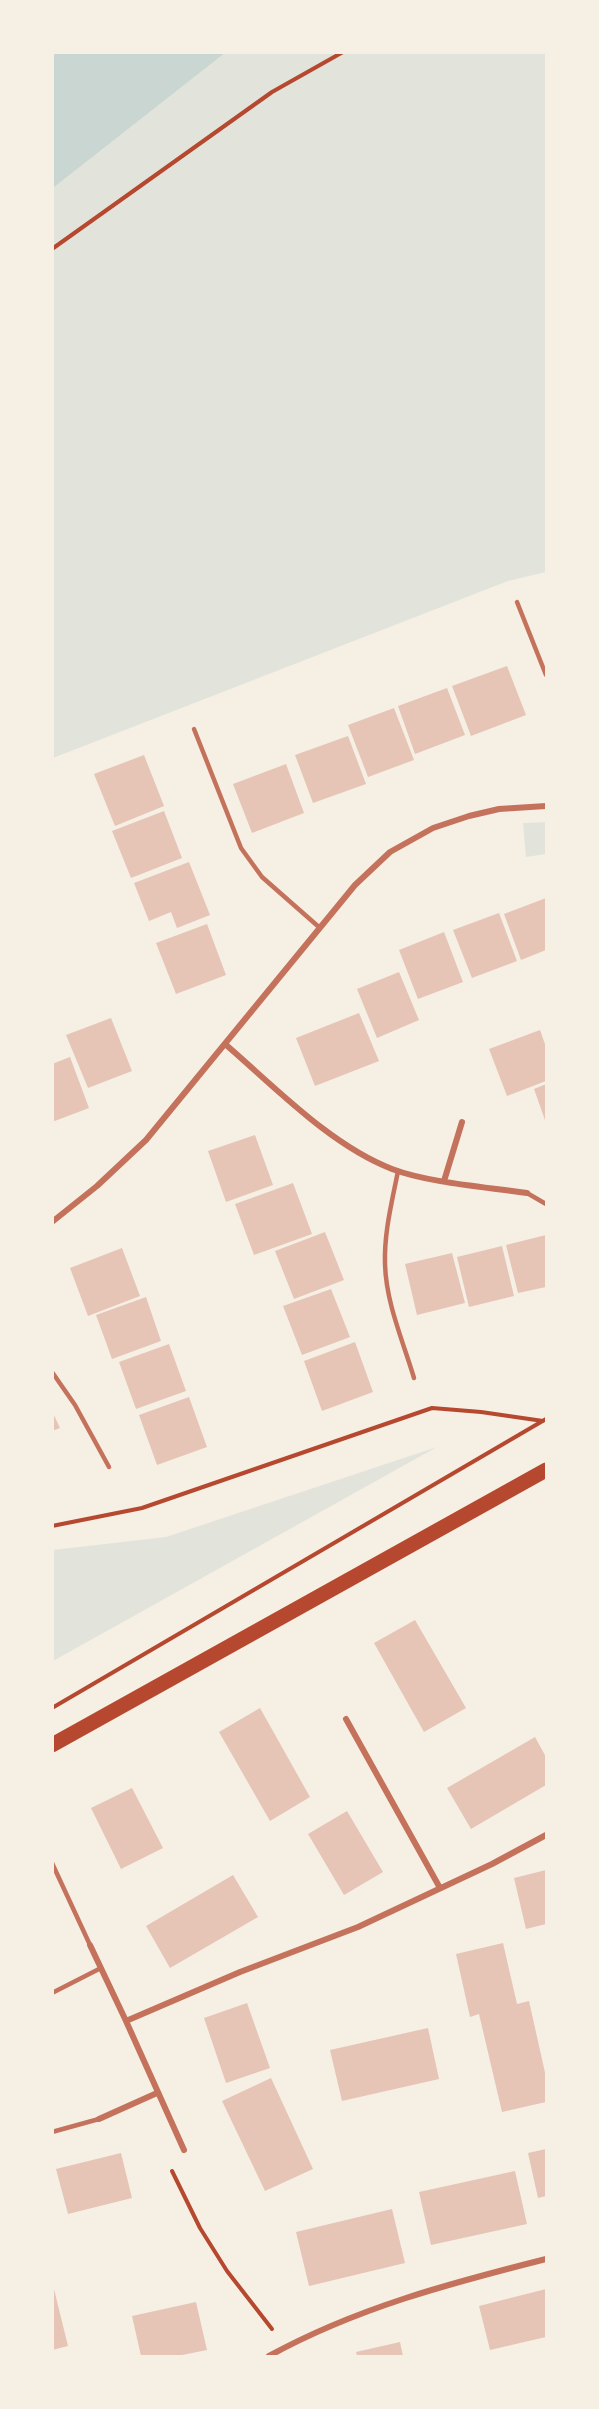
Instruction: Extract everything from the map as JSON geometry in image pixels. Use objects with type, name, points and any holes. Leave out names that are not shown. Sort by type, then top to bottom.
[{"type":"main road","points":[[52,1744],[546,1470]]},
{"type":"street","points":[[52,1222],[97,1186],[146,1140],[355,885],[390,852],[433,828],[469,816],[498,809],[546,806]]},
{"type":"street","points":[[225,1044],[319,1125],[361,1155],[398,1172],[527,1193]]},
{"type":"street","points":[[444,1181],[462,1122]]},
{"type":"street","points":[[346,1719],[440,1888]]},
{"type":"street","points":[[126,2021],[240,1972],[358,1927],[546,1835]]},
{"type":"street","points":[[90,1945],[184,2150]]},
{"type":"street","points":[[99,2119],[157,2093]]},
{"type":"street","points":[[269,2356],[399,2299],[460,2280],[546,2259]]},
{"type":"lane","points":[[517,602],[546,675]]},
{"type":"lane","points":[[194,729],[241,848],[262,877],[320,928]]},
{"type":"lane","points":[[398,1172],[387,1227],[385,1266],[391,1303],[414,1378]]},
{"type":"lane","points":[[527,1193],[546,1204]]},
{"type":"lane","points":[[52,1372],[75,1405],[109,1467]]},
{"type":"lane","points":[[52,1863],[90,1945]]},
{"type":"lane","points":[[52,1993],[101,1968]]},
{"type":"lane","points":[[52,2132],[99,2119]]},
{"type":"path","points":[[52,249],[272,92],[343,52]]},
{"type":"path","points":[[52,1526],[142,1508],[432,1408],[545,1420]]},
{"type":"path","points":[[52,1708],[545,1420]]},
{"type":"path","points":[[184,2150],[169,2165],[200,2228],[227,2271],[286,2347]]},
{"type":"shaded area","points":[[53,52],[225,52],[225,53],[53,188]]},
{"type":"shaded area","points":[[225,53],[546,53],[546,572],[508,581],[53,758],[53,188]]},
{"type":"shaded area","points":[[546,822],[546,854],[526,857],[523,823]]},
{"type":"shaded area","points":[[437,1447],[53,1661],[53,1550],[166,1537]]},
{"type":"building","points":[[507,666],[526,715],[471,736],[452,686]]},
{"type":"building","points":[[447,688],[465,735],[415,754],[398,706]]},
{"type":"building","points":[[394,708],[414,760],[368,777],[348,725]]},
{"type":"building","points":[[348,736],[366,784],[313,803],[295,755]]},
{"type":"building","points":[[144,755],[164,806],[115,826],[94,774]]},
{"type":"building","points":[[286,764],[304,813],[252,833],[233,784]]},
{"type":"building","points":[[164,811],[182,858],[131,878],[112,831]]},
{"type":"building","points":[[189,862],[210,915],[177,928],[171,912],[149,921],[134,883]]},
{"type":"building","points":[[546,898],[546,950],[521,960],[504,914]]},
{"type":"building","points":[[499,913],[517,961],[472,978],[453,930]]},
{"type":"building","points":[[207,924],[226,975],[176,994],[156,943]]},
{"type":"building","points":[[444,932],[463,982],[418,999],[399,950]]},
{"type":"building","points":[[399,972],[419,1020],[377,1038],[357,989]]},
{"type":"building","points":[[359,1013],[379,1061],[315,1086],[296,1038]]},
{"type":"building","points":[[111,1018],[132,1071],[88,1088],[66,1035]]},
{"type":"building","points":[[540,1030],[546,1047],[546,1081],[507,1096],[489,1049]]},
{"type":"building","points":[[70,1057],[89,1108],[52,1122],[52,1064]]},
{"type":"building","points":[[546,1084],[546,1123],[534,1089]]},
{"type":"building","points":[[255,1135],[273,1185],[226,1202],[208,1151]]},
{"type":"building","points":[[293,1183],[312,1234],[254,1255],[235,1204]]},
{"type":"building","points":[[325,1232],[344,1280],[294,1299],[275,1251]]},
{"type":"building","points":[[546,1235],[546,1287],[518,1293],[506,1245]]},
{"type":"building","points":[[502,1246],[514,1296],[469,1307],[457,1257]]},
{"type":"building","points":[[122,1248],[140,1296],[88,1316],[70,1268]]},
{"type":"building","points":[[452,1253],[465,1303],[417,1315],[405,1264]]},
{"type":"building","points":[[331,1289],[350,1337],[302,1355],[283,1306]]},
{"type":"building","points":[[146,1297],[161,1341],[112,1359],[96,1315]]},
{"type":"building","points":[[355,1342],[373,1392],[322,1411],[304,1361]]},
{"type":"building","points":[[169,1344],[186,1391],[136,1409],[119,1362]]},
{"type":"building","points":[[189,1397],[207,1447],[157,1465],[139,1415]]},
{"type":"building","points":[[52,1411],[60,1428],[52,1431]]},
{"type":"building","points":[[415,1620],[466,1708],[424,1732],[374,1643]]},
{"type":"building","points":[[260,1708],[310,1797],[270,1821],[219,1732]]},
{"type":"building","points":[[535,1737],[546,1757],[546,1785],[471,1829],[447,1788]]},
{"type":"building","points":[[132,1788],[163,1848],[121,1869],[91,1808]]},
{"type":"building","points":[[347,1811],[383,1872],[344,1895],[308,1834]]},
{"type":"building","points":[[546,1870],[546,1924],[526,1929],[514,1878]]},
{"type":"building","points":[[233,1875],[258,1917],[170,1968],[146,1926]]},
{"type":"building","points":[[503,1943],[517,2004],[529,2001],[546,2077],[546,2102],[502,2112],[479,2014],[470,2017],[456,1954]]},
{"type":"building","points":[[247,2003],[270,2068],[226,2083],[204,2018]]},
{"type":"building","points":[[428,2028],[439,2079],[342,2101],[330,2050]]},
{"type":"building","points":[[271,2078],[313,2169],[265,2191],[222,2101]]},
{"type":"building","points":[[546,2149],[546,2196],[538,2198],[528,2153]]},
{"type":"building","points":[[121,2153],[132,2198],[68,2214],[56,2169]]},
{"type":"building","points":[[515,2171],[527,2224],[431,2245],[419,2192]]},
{"type":"building","points":[[392,2209],[405,2263],[309,2286],[296,2232]]},
{"type":"building","points":[[52,2281],[68,2346],[52,2350]]},
{"type":"building","points":[[546,2289],[546,2337],[490,2350],[479,2306]]},
{"type":"building","points":[[196,2302],[207,2350],[177,2356],[141,2356],[132,2316]]},
{"type":"building","points":[[400,2342],[403,2356],[357,2356],[356,2352]]}]
